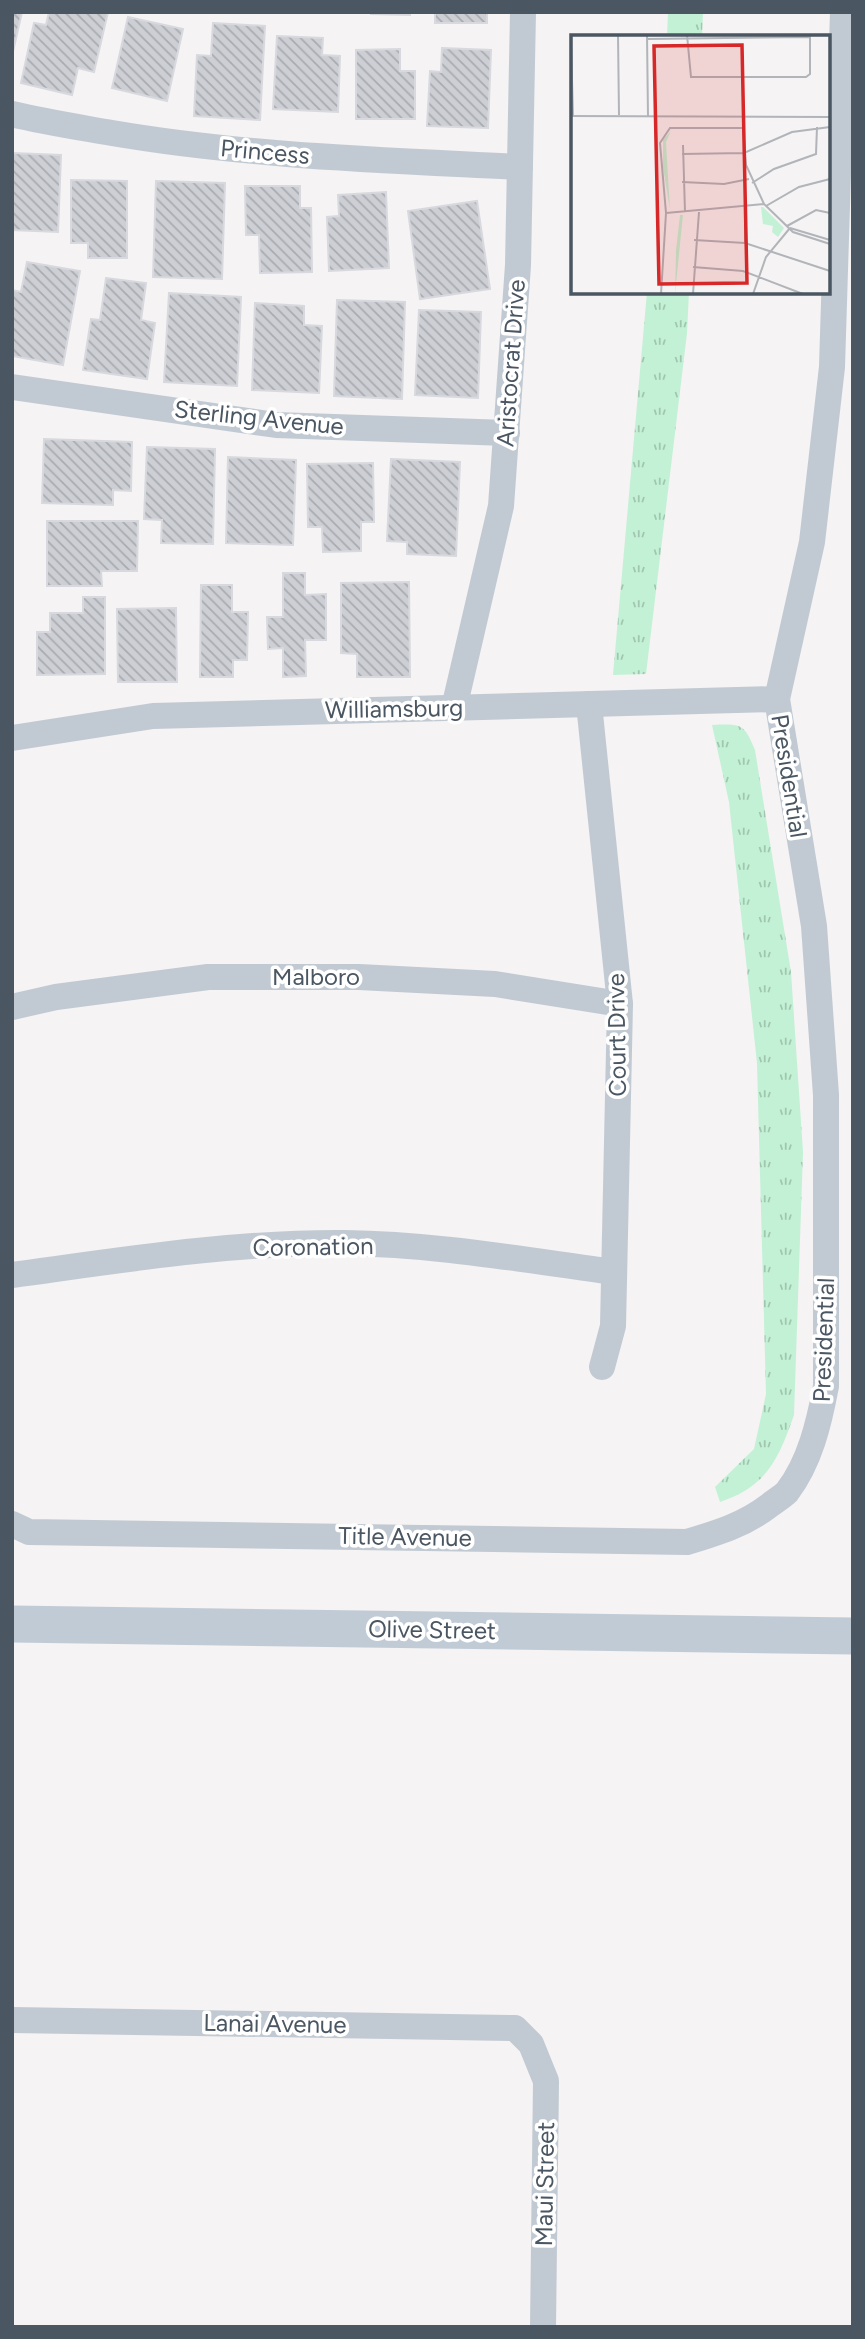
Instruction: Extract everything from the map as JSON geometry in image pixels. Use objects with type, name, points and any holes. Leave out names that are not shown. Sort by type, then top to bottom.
[{"type":"street","name":"Aristocrat Drive","points":[[454,708],[500,506],[519,265],[523,12]]},
{"type":"street","name":"Presidential","points":[[786,1493],[807,1456],[819,1423],[826,1387],[827,1095],[814,926],[777,699],[812,542],[832,367],[843,12]]},
{"type":"street","name":"Princess","points":[[12,114],[38,121],[158,141],[275,154],[520,167]]},
{"type":"street","name":"Sterling Avenue","points":[[12,387],[276,425],[507,433]]},
{"type":"street","name":"Williamsburg","points":[[12,738],[153,716],[777,699]]},
{"type":"street","name":"Court Drive","points":[[589,704],[620,1004],[613,1326],[602,1367]]},
{"type":"street","name":"Malboro","points":[[12,1007],[56,998],[208,977],[359,977],[495,984],[620,1004]]},
{"type":"street","name":"Coronation","points":[[12,1275],[167,1254],[285,1244],[346,1243],[443,1248],[614,1272]]},
{"type":"street","name":"Title Avenue","points":[[12,1524],[29,1532],[687,1542],[724,1532],[756,1516],[786,1493]]},
{"type":"street","name":"Olive Street","points":[[12,1624],[853,1636]]},
{"type":"street","name":"Lanai Avenue","points":[[12,2020],[515,2028],[531,2044]]},
{"type":"street","name":"Maui Street","points":[[531,2044],[546,2081],[543,2327]]},
{"type":"green space","points":[[668,12],[703,12],[702,35],[667,35]]},
{"type":"green space","points":[[647,294],[689,294],[687,333],[646,674],[613,675]]},
{"type":"green space","points":[[712,725],[740,727],[748,735],[755,750],[791,972],[803,1152],[794,1415],[769,1469],[749,1488],[720,1502],[715,1487],[754,1449],[766,1394],[757,1063],[729,802]]},
{"type":"building","points":[[12,12],[22,12],[12,56]]},
{"type":"building","points":[[49,12],[108,12],[94,72],[78,68],[72,95],[21,83],[34,23],[46,25]]},
{"type":"building","points":[[410,12],[410,15],[371,14]]},
{"type":"building","points":[[435,12],[487,12],[487,23],[435,23]]},
{"type":"building","points":[[128,17],[183,29],[167,101],[112,88]]},
{"type":"building","points":[[213,23],[265,26],[260,120],[194,116],[197,55],[211,56]]},
{"type":"building","points":[[277,36],[323,38],[322,55],[340,56],[338,112],[273,109]]},
{"type":"building","points":[[442,48],[491,50],[488,128],[427,126],[430,71],[441,72]]},
{"type":"building","points":[[400,49],[400,71],[415,71],[415,119],[356,119],[356,50]]},
{"type":"building","points":[[12,153],[61,155],[58,232],[12,230]]},
{"type":"building","points":[[71,180],[127,181],[127,258],[88,258],[88,243],[71,243]]},
{"type":"building","points":[[156,181],[225,183],[222,279],[153,277]]},
{"type":"building","points":[[245,186],[300,186],[300,208],[311,208],[312,272],[260,273],[259,235],[246,235]]},
{"type":"building","points":[[386,192],[389,268],[329,271],[327,217],[339,216],[338,195]]},
{"type":"building","points":[[477,201],[490,289],[420,299],[408,211]]},
{"type":"building","points":[[27,262],[80,271],[63,365],[12,356],[12,290],[21,292]]},
{"type":"building","points":[[106,278],[146,283],[141,320],[155,323],[147,379],[83,370],[91,319],[100,320]]},
{"type":"building","points":[[169,293],[241,297],[237,386],[164,382]]},
{"type":"building","points":[[337,300],[405,302],[402,399],[334,396]]},
{"type":"building","points":[[255,303],[304,306],[304,325],[322,326],[319,393],[252,390]]},
{"type":"building","points":[[419,310],[481,312],[478,398],[415,395]]},
{"type":"building","points":[[44,439],[132,442],[131,491],[113,490],[113,505],[42,503]]},
{"type":"building","points":[[147,447],[215,449],[213,544],[161,543],[162,520],[144,519]]},
{"type":"building","points":[[228,457],[296,460],[293,545],[226,543]]},
{"type":"building","points":[[391,459],[460,462],[456,556],[407,554],[407,542],[387,541]]},
{"type":"building","points":[[373,463],[374,522],[361,522],[361,551],[323,552],[322,527],[308,527],[307,464]]},
{"type":"building","points":[[47,521],[138,521],[137,571],[101,571],[102,586],[47,586]]},
{"type":"building","points":[[283,573],[305,573],[305,595],[326,594],[326,640],[305,640],[306,676],[283,677],[283,648],[268,649],[267,617],[283,617]]},
{"type":"building","points":[[409,582],[410,677],[357,677],[357,654],[341,653],[341,583]]},
{"type":"building","points":[[201,585],[232,585],[232,612],[248,612],[247,660],[233,660],[233,677],[200,677]]},
{"type":"building","points":[[83,597],[105,597],[105,674],[37,675],[37,632],[50,632],[50,613],[83,613]]},
{"type":"building","points":[[176,608],[177,682],[118,682],[117,609]]}]
